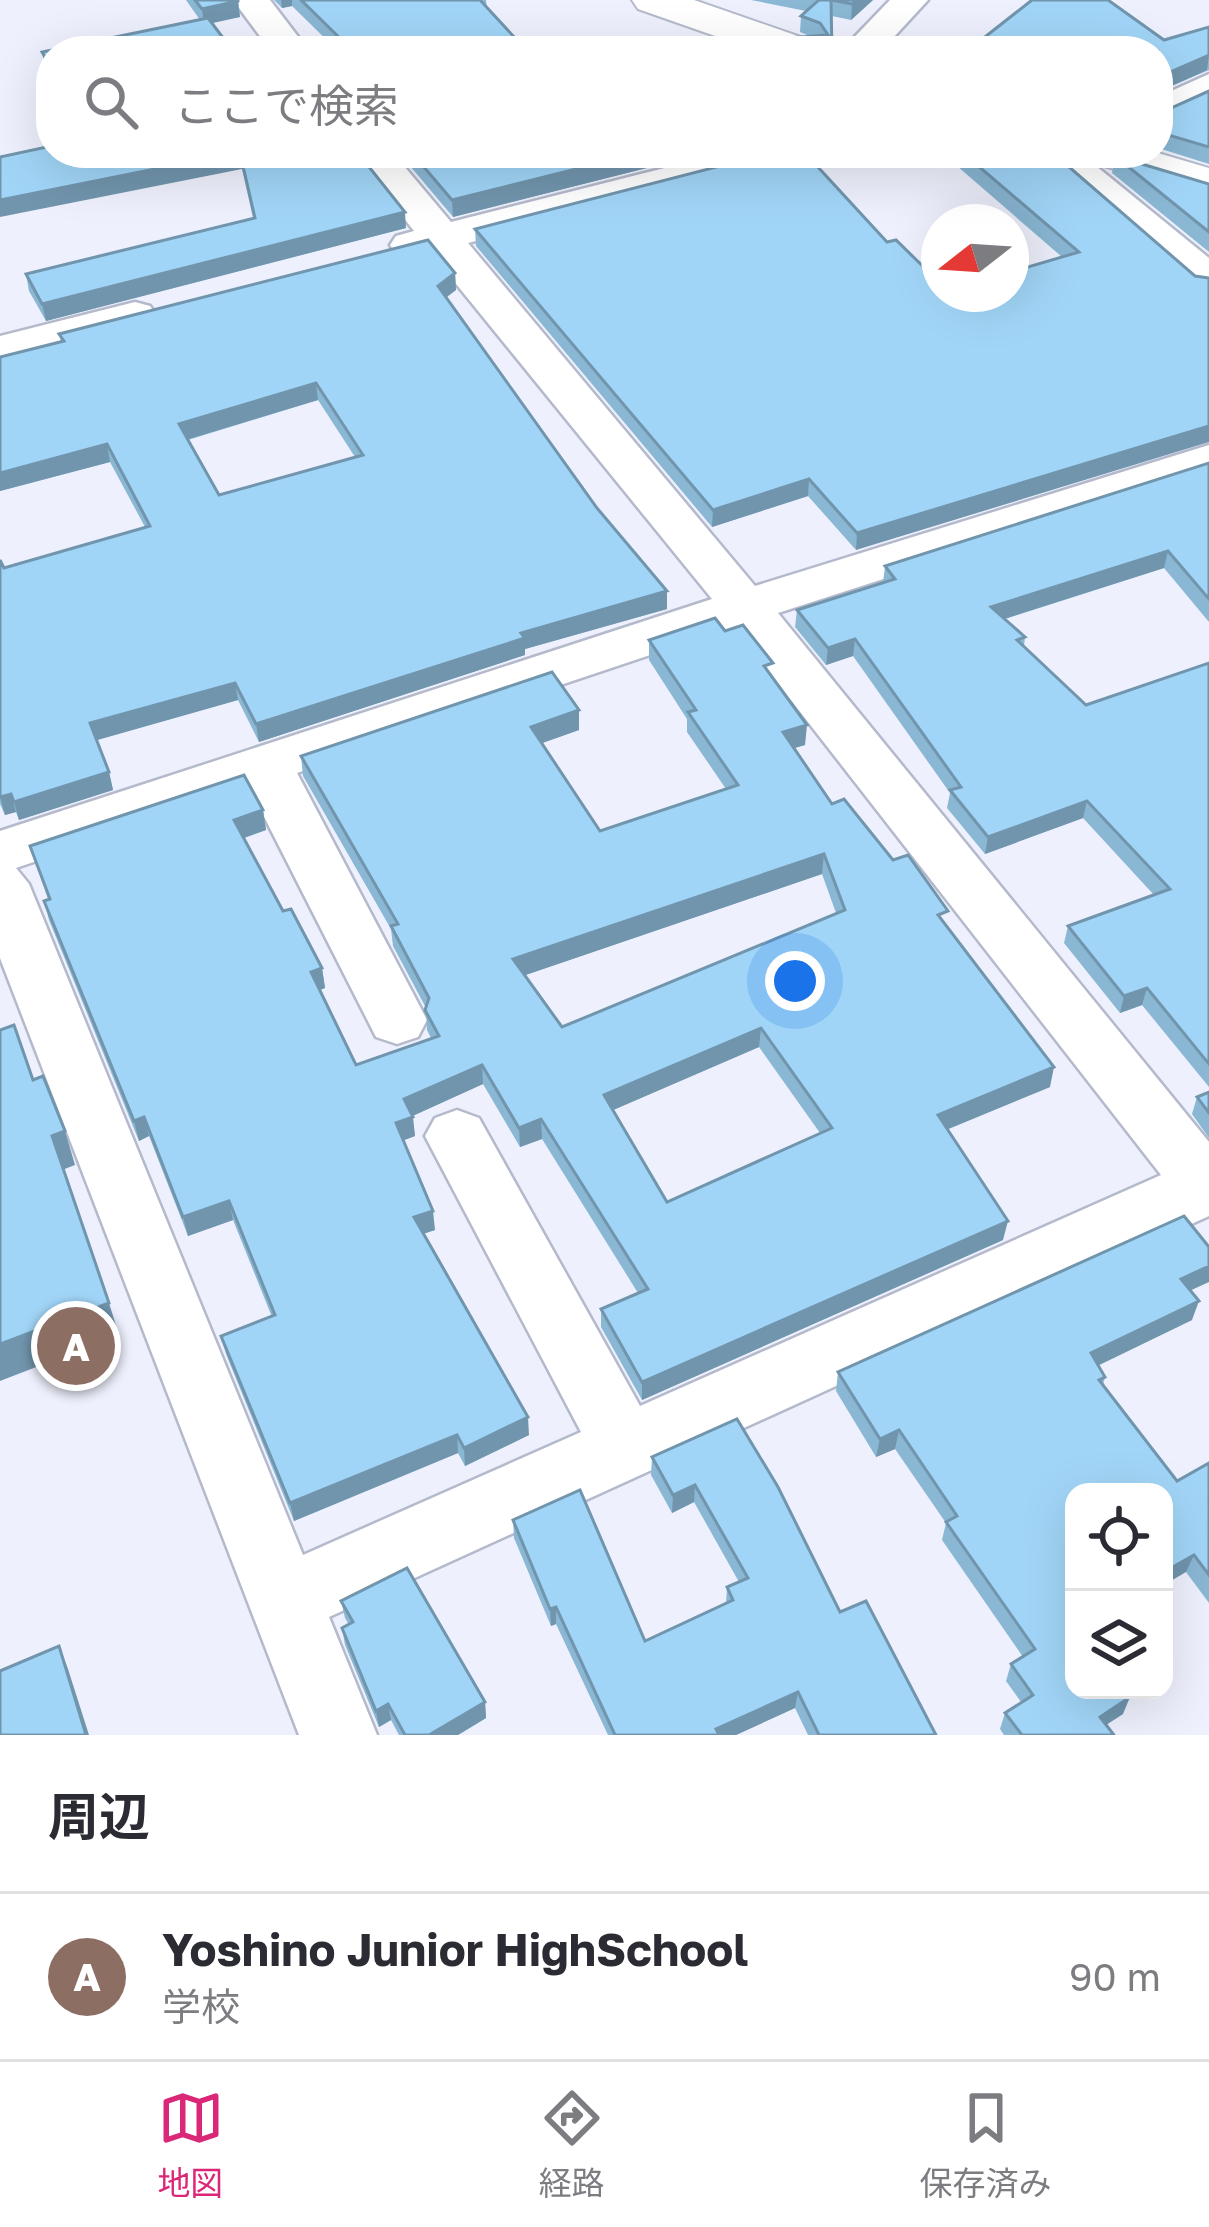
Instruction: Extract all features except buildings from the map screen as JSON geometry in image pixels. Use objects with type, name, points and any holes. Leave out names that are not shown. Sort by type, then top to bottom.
[{"type":"street","points":[[251,0],[279,36]]},
{"type":"street","points":[[653,0],[757,36]]},
{"type":"street","points":[[875,36],[910,0]]},
{"type":"street","points":[[1173,105],[1209,86]]},
{"type":"street","points":[[283,1600],[1208,1185],[746,608],[384,168]]},
{"type":"street","points":[[372,255],[712,168]]},
{"type":"street","points":[[1074,168],[1209,280]]},
{"type":"street","points":[[1160,168],[1209,183]]},
{"type":"street","points":[[0,350],[186,302]]},
{"type":"street","points":[[0,852],[1209,459]]},
{"type":"street","points":[[265,764],[397,1020]]},
{"type":"street","points":[[0,884],[338,1735]]},
{"type":"street","points":[[457,1136],[625,1446]]},
{"type":"place","name":"Yoshino Junior HighSchool","points":[[76,1346]]}]
